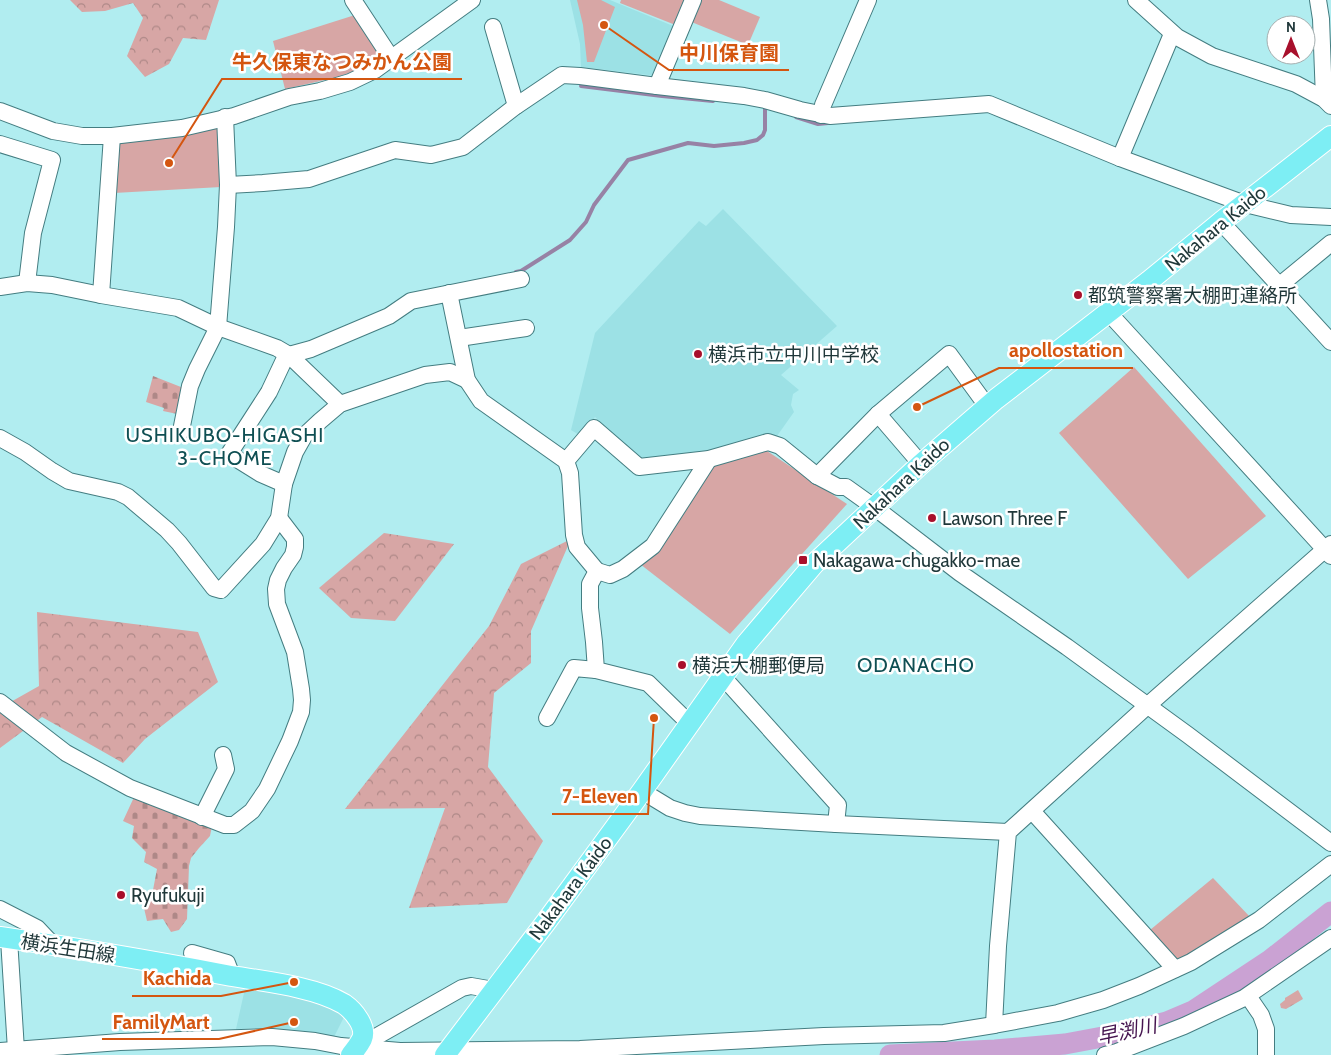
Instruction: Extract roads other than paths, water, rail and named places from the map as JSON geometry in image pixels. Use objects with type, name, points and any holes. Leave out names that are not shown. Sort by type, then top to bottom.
[{"type":"main road","name":"Nakahara Kaido","points":[[446,1053],[642,791],[746,644],[814,564],[874,506],[987,406],[1149,281],[1331,136]]},
{"type":"main road","name":"横浜生田線","points":[[5,938],[232,976],[316,993],[345,1005],[357,1017],[363,1034],[354,1051]]},
{"type":"street","points":[[353,0],[391,58]]},
{"type":"street","points":[[0,111],[53,131],[82,136],[112,136],[182,128],[234,116],[290,96],[320,91],[350,82],[375,70],[471,0]]},
{"type":"street","points":[[657,86],[693,0]]},
{"type":"street","points":[[821,115],[823,105],[868,0]]},
{"type":"street","points":[[1136,0],[1172,34],[1212,56],[1296,84],[1328,103]]},
{"type":"street","points":[[1318,0],[1328,103]]},
{"type":"street","points":[[493,27],[516,106]]},
{"type":"street","points":[[1120,158],[1172,34]]},
{"type":"street","points":[[228,185],[309,179],[395,150],[431,155],[464,147],[516,106],[562,75],[744,96],[830,116],[989,104],[1120,158],[1244,204],[1291,215],[1331,217]]},
{"type":"street","points":[[181,431],[190,386],[218,327],[228,185],[226,117]]},
{"type":"street","points":[[102,296],[112,136]]},
{"type":"street","points":[[0,144],[52,160],[33,233],[27,283]]},
{"type":"street","points":[[1222,222],[1331,342]]},
{"type":"street","points":[[1280,285],[1331,243]]},
{"type":"street","points":[[284,484],[261,474],[229,454],[264,399],[285,358],[389,316],[411,301],[522,279]]},
{"type":"street","points":[[0,287],[27,283],[52,285],[102,296],[178,308],[218,327],[276,348],[289,355],[340,404]]},
{"type":"street","points":[[449,293],[467,380],[481,401],[566,461],[570,473],[574,535],[577,547],[597,571],[610,575],[623,569],[654,546],[709,458]]},
{"type":"street","points":[[994,1025],[998,946],[1008,832],[1147,706],[1329,550],[1108,312]]},
{"type":"street","points":[[459,338],[526,328]]},
{"type":"street","points":[[816,476],[878,414],[950,354],[987,406]]},
{"type":"street","points":[[0,438],[69,481],[118,492],[128,497],[167,530],[214,588],[221,590],[263,544],[279,518],[284,484],[295,452],[304,436],[340,404],[425,375],[450,372],[467,380]]},
{"type":"street","points":[[878,414],[921,464]]},
{"type":"street","points":[[566,461],[594,428],[639,467],[709,458],[768,442],[780,446],[816,476],[838,487],[846,487],[874,506],[960,573],[1067,647],[1331,844]]},
{"type":"street","points":[[0,702],[66,753],[130,788],[202,817],[225,825],[234,825],[252,812],[267,789],[301,712],[301,689],[295,652],[277,604],[276,589],[284,568],[293,555],[296,540],[279,518]]},
{"type":"street","points":[[596,670],[590,608],[590,584],[597,571]]},
{"type":"street","points":[[547,718],[574,668],[596,670],[648,683],[690,724]]},
{"type":"street","points":[[723,677],[838,805],[836,824]]},
{"type":"street","points":[[202,817],[226,769],[223,755]]},
{"type":"street","points":[[642,791],[670,808],[700,816],[1008,832]]},
{"type":"street","points":[[1032,811],[1175,969]]},
{"type":"street","points":[[5,938],[8,1051],[120,1042],[272,1037],[315,1041],[341,1046],[354,1051],[446,1053],[580,1049],[824,1036],[944,1033],[1058,1013],[1103,1000],[1139,986],[1191,962],[1259,920],[1331,864]]},
{"type":"street","points":[[0,909],[37,928],[53,945]]},
{"type":"street","points":[[1105,1055],[1184,1026],[1248,996],[1331,938]]},
{"type":"street","points":[[192,953],[227,963],[232,976]]},
{"type":"street","points":[[354,1051],[462,988],[471,986],[494,990]]},
{"type":"street","points":[[1248,996],[1261,1015],[1266,1029],[1266,1055]]},
{"type":"waterway","points":[[581,86],[713,101]]},
{"type":"waterway","points":[[516,272],[521,271],[570,240],[586,222],[594,205],[628,160],[688,143],[714,146],[757,140],[763,135],[765,130],[765,108]]},
{"type":"waterway","points":[[796,117],[818,124],[828,123]]},
{"type":"waterway","name":"早渕川","points":[[890,1055],[995,1050],[1065,1044],[1124,1033],[1167,1022],[1193,1011],[1270,960],[1331,912]]},
{"type":"place","name":"中川保育園","points":[[604,25]]},
{"type":"place","name":"牛久保東なつみかん公園","points":[[169,163]]},
{"type":"place","name":"都筑警察署大棚町連絡所","points":[[1078,295]]},
{"type":"place","name":"横浜市立中川中学校","points":[[698,354]]},
{"type":"place","name":"apollostation","points":[[917,407]]},
{"type":"place","name":"Lawson Three F","points":[[932,518]]},
{"type":"place","name":"Nakagawa-chugakko-mae","points":[[803,560]]},
{"type":"place","name":"横浜大棚郵便局","points":[[682,665]]},
{"type":"place","name":"7-Eleven","points":[[654,718]]},
{"type":"place","name":"Ryufukuji","points":[[121,895]]},
{"type":"place","name":"Kachida","points":[[294,982]]},
{"type":"place","name":"FamilyMart","points":[[294,1022]]},
{"type":"district","name":"USHIKUBO-HIGASHI 3-CHOME","points":[[225,446]]},
{"type":"district","name":"ODANACHO","points":[[916,665]]}]
